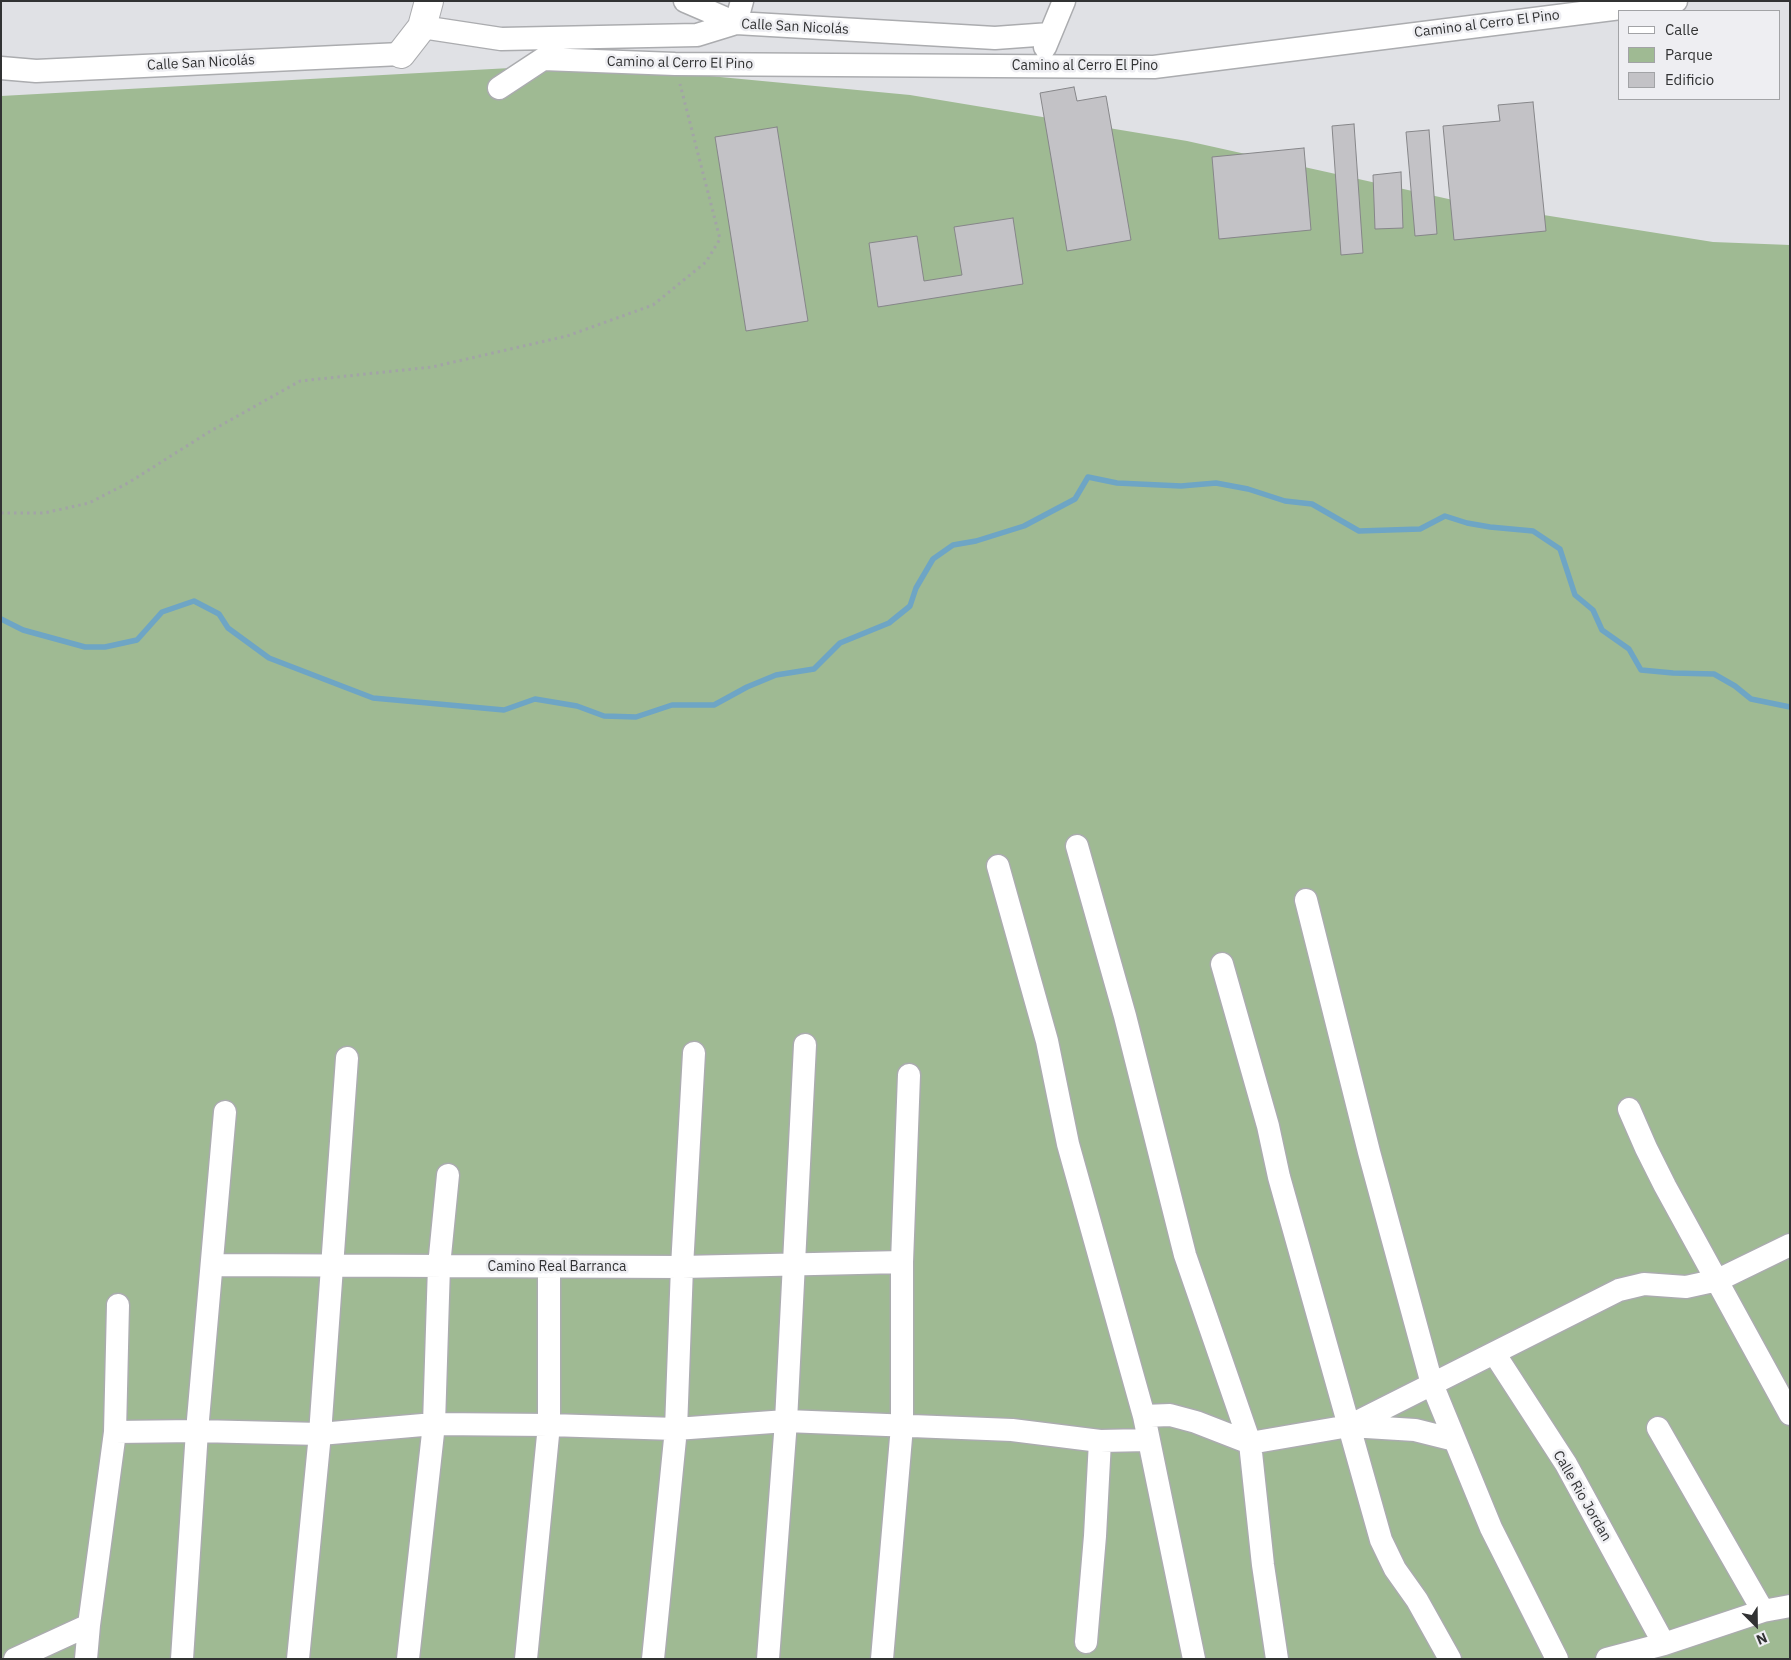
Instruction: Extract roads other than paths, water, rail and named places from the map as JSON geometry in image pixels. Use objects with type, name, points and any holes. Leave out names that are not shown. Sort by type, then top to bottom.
[{"type":"street","points":[[401,54],[422,27],[429,1]]},
{"type":"street","points":[[685,1],[736,23],[742,1]]},
{"type":"street","points":[[1038,66],[1064,1]]},
{"type":"street","name":"Camino al Cerro El Pino","points":[[498,88],[543,59],[675,64],[1154,67],[1676,1]]},
{"type":"street","name":"Calle San Nicolás","points":[[422,27],[501,39],[697,35],[736,23],[994,38],[1050,34]]},
{"type":"street","name":"Calle San Nicolás","points":[[1,68],[36,71],[401,54]]},
{"type":"street","points":[[1077,846],[1125,1016],[1185,1254],[1250,1443],[1263,1565],[1276,1659]]},
{"type":"street","points":[[998,866],[1047,1040],[1068,1144],[1144,1416],[1194,1659]]},
{"type":"street","points":[[1306,900],[1369,1152],[1432,1384],[1491,1528],[1557,1659]]},
{"type":"street","points":[[1222,964],[1265,1116],[1279,1177],[1381,1540],[1395,1570],[1417,1600],[1450,1659]]},
{"type":"street","points":[[768,1659],[786,1421],[805,1045]]},
{"type":"street","points":[[653,1659],[676,1429],[682,1267],[694,1053]]},
{"type":"street","points":[[298,1659],[320,1434],[347,1058]]},
{"type":"street","points":[[882,1659],[902,1426],[902,1262],[908,1075]]},
{"type":"street","points":[[1630,1110],[1665,1186],[1790,1414]]},
{"type":"street","points":[[182,1659],[197,1431],[225,1112]]},
{"type":"street","points":[[408,1659],[434,1424],[439,1266],[448,1175]]},
{"type":"street","points":[[1349,1426],[1619,1290],[1644,1284],[1686,1287],[1718,1280],[1790,1245]]},
{"type":"street","name":"Camino Real Barranca","points":[[213,1265],[682,1267],[902,1262]]},
{"type":"street","points":[[526,1659],[549,1425],[549,1266]]},
{"type":"street","points":[[86,1659],[115,1432],[118,1305]]},
{"type":"street","name":"Calle Rio Jordan","points":[[1494,1353],[1566,1464],[1652,1650]]},
{"type":"street","points":[[1144,1416],[1170,1415],[1196,1422],[1250,1443],[1349,1426],[1415,1430],[1455,1440]]},
{"type":"street","points":[[115,1432],[197,1431],[320,1434],[434,1424],[676,1429],[786,1421],[1012,1430],[1100,1441],[1148,1440]]},
{"type":"street","points":[[1658,1428],[1763,1611]]},
{"type":"street","points":[[1086,1642],[1095,1536],[1100,1441]]},
{"type":"street","points":[[1607,1659],[1652,1650],[1763,1611],[1790,1606]]},
{"type":"street","points":[[15,1659],[89,1625]]},
{"type":"waterway","points":[[1,619],[23,630],[85,647],[105,647],[137,640],[162,612],[194,601],[219,614],[228,628],[269,658],[373,698],[504,710],[535,699],[577,706],[604,716],[636,717],[672,705],[714,705],[747,687],[776,675],[814,669],[840,643],[889,623],[910,606],[916,588],[933,559],[953,545],[976,541],[1024,526],[1075,499],[1088,477],[1117,483],[1181,486],[1216,483],[1248,489],[1285,501],[1312,504],[1359,531],[1420,529],[1445,516],[1467,523],[1490,527],[1533,531],[1560,549],[1575,595],[1593,610],[1602,630],[1629,649],[1641,670],[1714,674],[1735,686],[1751,699],[1790,707]]}]
